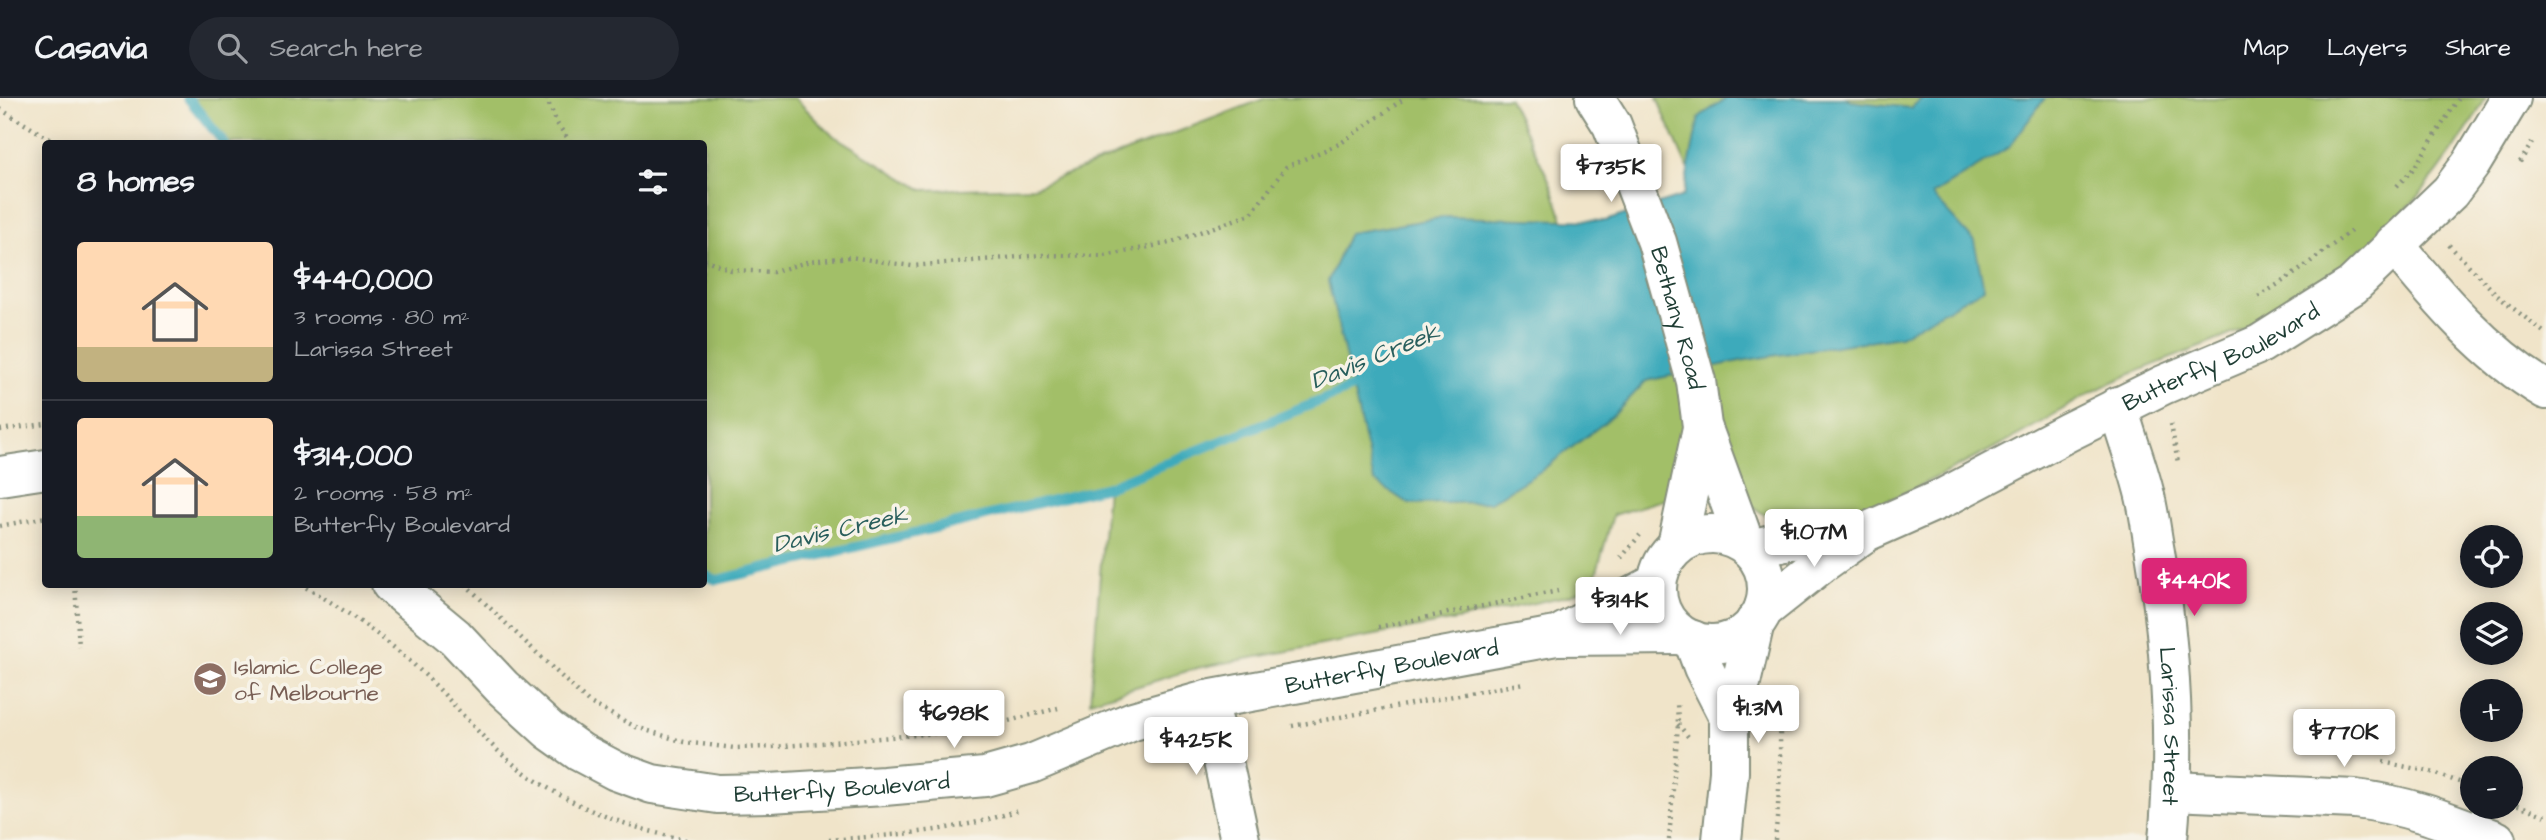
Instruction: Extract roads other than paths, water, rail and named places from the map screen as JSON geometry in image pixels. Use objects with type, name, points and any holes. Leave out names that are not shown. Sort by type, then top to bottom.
[{"type":"street","name":"Bethany Road","points":[[1595,98],[1612,125],[1657,242],[1696,381],[1702,426],[1748,547],[1760,562],[1766,578],[1766,594],[1729,718],[1722,840]]},
{"type":"street","name":"Butterfly Boulevard","points":[[1759,616],[1821,564],[1866,532],[1945,497],[2163,384],[2260,344],[2353,286],[2450,192],[2471,164],[2511,98]]},
{"type":"street","points":[[2394,244],[2441,299],[2496,356],[2546,390]]},
{"type":"street","name":"Larissa Street","points":[[2118,407],[2144,488],[2162,594],[2167,643],[2172,791],[2168,840]]},
{"type":"street","name":"Bethany Road","points":[[1702,426],[1676,546],[1664,563],[1657,583],[1660,607],[1665,618],[1687,638],[1729,718]]},
{"type":"street","points":[[0,476],[42,470]]},
{"type":"street","name":"Butterfly Boulevard","points":[[1748,547],[1866,532]]},
{"type":"street","points":[[1676,546],[1692,537],[1710,533],[1728,536],[1748,547]]},
{"type":"street","name":"Butterfly Boulevard","points":[[1556,636],[1657,583]]},
{"type":"street","name":"Butterfly Boulevard","points":[[396,588],[455,637],[502,687],[549,730],[580,752],[616,771],[652,783],[718,794],[884,786],[985,777],[1031,764],[1133,721],[1207,700],[1556,636],[1687,638]]},
{"type":"street","points":[[1687,638],[1710,643],[1727,642],[1742,634],[1759,616]]},
{"type":"street","points":[[1207,700],[1240,840]]},
{"type":"street","points":[[2172,791],[2355,799],[2385,803],[2437,817],[2496,840]]},
{"type":"water","points":[[1727,98],[1844,98],[1911,108],[1922,98],[2045,98],[2009,147],[1932,195],[1974,241],[1984,288],[1900,336],[1740,361],[1646,381],[1613,416],[1541,471],[1490,502],[1409,504],[1374,481],[1328,281],[1349,233],[1445,217],[1605,221],[1683,196],[1699,117]]},
{"type":"waterway","name":"Davis Creek","points":[[188,98],[222,140]]},
{"type":"waterway","name":"Davis Creek","points":[[707,576],[717,580],[1107,487],[1367,382]]},
{"type":"place","name":"Islamic College of Melbourne","points":[[210,679]]}]
